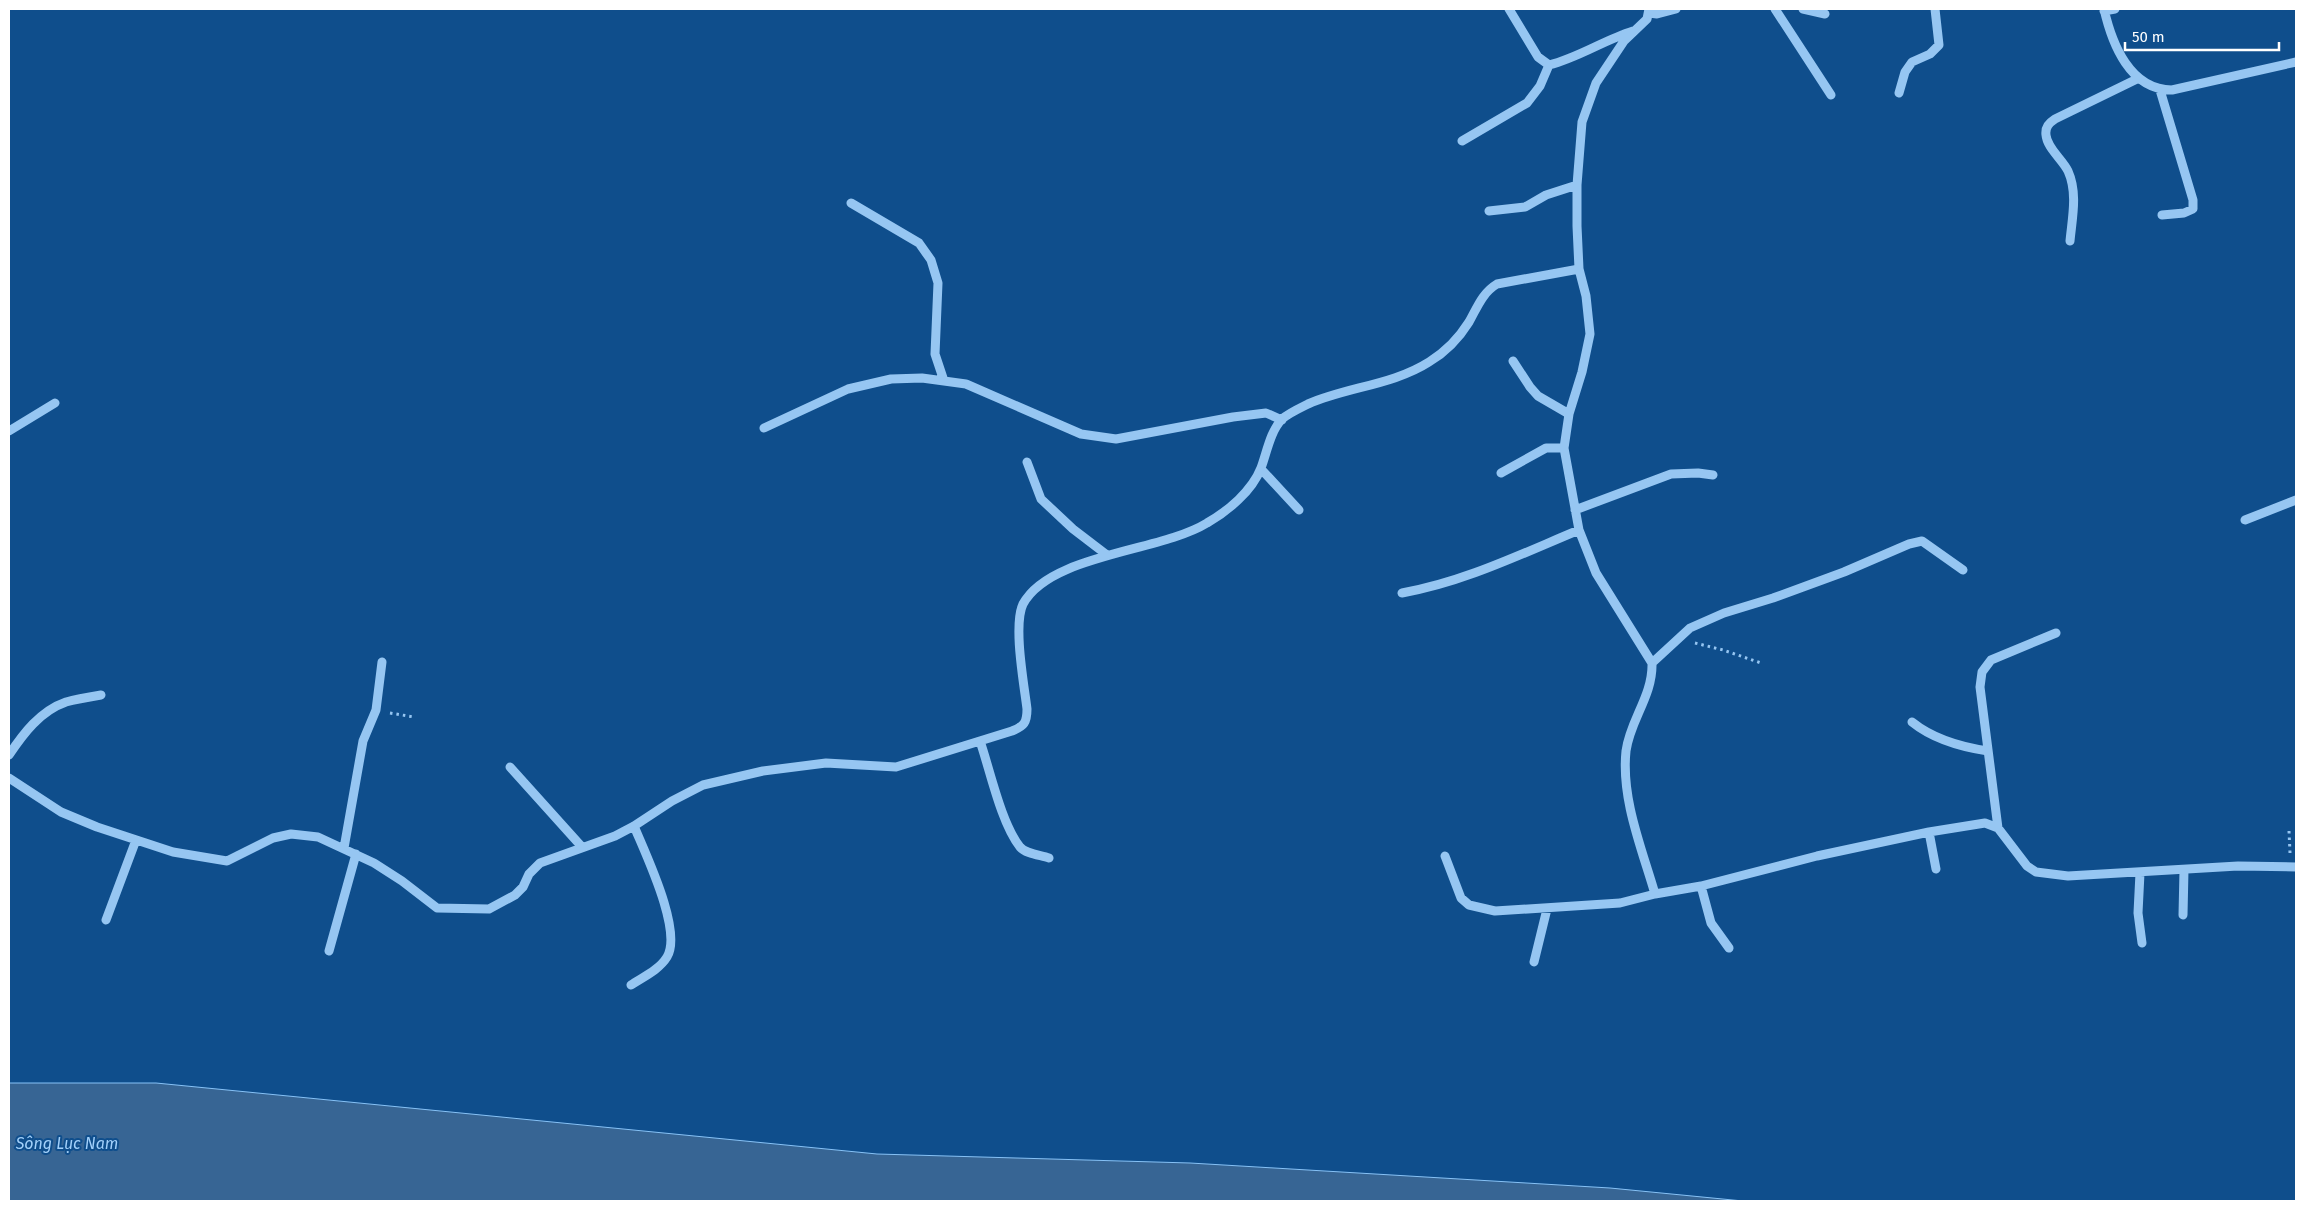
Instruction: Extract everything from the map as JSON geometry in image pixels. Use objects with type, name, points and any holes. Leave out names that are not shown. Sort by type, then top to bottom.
[{"type":"street","points":[[1509,9],[1538,57],[1549,65]]},
{"type":"street","points":[[1655,894],[1627,793],[1626,752],[1630,733],[1646,700],[1652,675],[1652,663],[1596,573],[1579,530],[1564,448],[1569,414],[1582,372],[1590,334],[1586,296],[1579,269],[1577,185],[1582,122],[1596,83],[1633,31],[1646,19],[1649,11],[1657,14],[1676,9]]},
{"type":"street","points":[[1775,9],[1831,95]]},
{"type":"street","points":[[1803,9],[1825,14]]},
{"type":"street","points":[[1899,93],[1905,72],[1912,62],[1930,54],[1939,45],[1935,9]]},
{"type":"street","points":[[2115,9],[2104,10],[2111,35],[2120,55],[2138,79],[2160,90],[2172,90],[2296,62]]},
{"type":"street","points":[[1549,65],[1563,61],[1633,31]]},
{"type":"street","points":[[1462,140],[1528,103],[1540,86],[1549,65]]},
{"type":"street","points":[[2070,241],[2074,201],[2072,185],[2068,172],[2048,142],[2046,130],[2048,123],[2138,79]]},
{"type":"street","points":[[2160,90],[2193,200],[2193,208],[2188,211],[2162,215]]},
{"type":"street","points":[[1488,211],[1525,207],[1546,195],[1577,185]]},
{"type":"street","points":[[850,203],[919,243],[932,260],[938,283],[935,354],[944,381]]},
{"type":"street","points":[[9,778],[61,812],[97,827],[173,852],[227,861],[273,838],[291,834],[318,837],[356,854],[402,881],[437,908],[489,909],[516,895],[523,887],[529,874],[540,863],[615,836],[672,801],[703,785],[763,771],[826,763],[896,767],[980,740],[1012,732],[1024,726],[1027,720],[1018,621],[1024,604],[1039,587],[1061,573],[1107,555],[1159,543],[1206,524],[1237,501],[1252,485],[1261,469],[1269,442],[1282,420],[1297,409],[1329,395],[1411,372],[1431,361],[1455,341],[1468,324],[1487,290],[1497,284],[1579,269]]},
{"type":"street","points":[[1513,361],[1538,396],[1569,414]]},
{"type":"street","points":[[764,428],[848,389],[891,379],[922,378],[966,384],[1081,434],[1098,438],[1116,439],[1233,417],[1266,413],[1282,420]]},
{"type":"street","points":[[9,431],[55,403]]},
{"type":"street","points":[[1501,473],[1546,448],[1564,448]]},
{"type":"street","points":[[1028,462],[1041,499],[1073,529],[1107,555]]},
{"type":"street","points":[[1261,469],[1299,510]]},
{"type":"street","points":[[1575,510],[1671,474],[1698,472],[1713,475]]},
{"type":"street","points":[[2245,520],[2296,500]]},
{"type":"street","points":[[1402,593],[1426,589],[1483,570],[1579,530]]},
{"type":"street","points":[[1652,663],[1690,628],[1724,613],[1773,598],[1844,572],[1908,544],[1922,541],[1963,570]]},
{"type":"street","points":[[2056,633],[1991,660],[1982,672],[1980,687],[1998,828],[2027,866],[2036,872],[2068,876],[2238,866],[2294,867]]},
{"type":"street","points":[[344,848],[363,741],[376,710],[382,662]]},
{"type":"street","points":[[9,755],[23,734],[46,712],[65,702],[101,695]]},
{"type":"street","points":[[1912,722],[1924,732],[1966,748],[1988,751]]},
{"type":"street","points":[[980,740],[1006,821],[1020,847],[1026,851],[1049,858]]},
{"type":"street","points":[[510,767],[582,847]]},
{"type":"street","points":[[1445,856],[1461,898],[1469,905],[1495,911],[1547,909],[1620,903],[1655,894],[1701,886],[1817,856],[1929,832],[1985,824],[1998,828]]},
{"type":"street","points":[[631,985],[656,969],[667,957],[671,944],[669,923],[662,897],[634,826]]},
{"type":"street","points":[[1929,832],[1936,870]]},
{"type":"street","points":[[106,920],[136,840]]},
{"type":"street","points":[[329,951],[356,854]]},
{"type":"street","points":[[2183,915],[2184,870]]},
{"type":"street","points":[[2140,873],[2138,913],[2142,944]]},
{"type":"street","points":[[1701,886],[1711,923],[1729,948]]},
{"type":"street","points":[[1534,962],[1547,909]]},
{"type":"path","points":[[1682,635],[1698,645],[1723,650],[1761,663]]},
{"type":"path","points":[[376,710],[414,717]]},
{"type":"path","points":[[2289,831],[2294,867]]},
{"type":"water","name":"Sông Lục Nam","points":[[9,1083],[156,1083],[877,1154],[1190,1163],[1610,1188],[1743,1201],[9,1201]]}]
